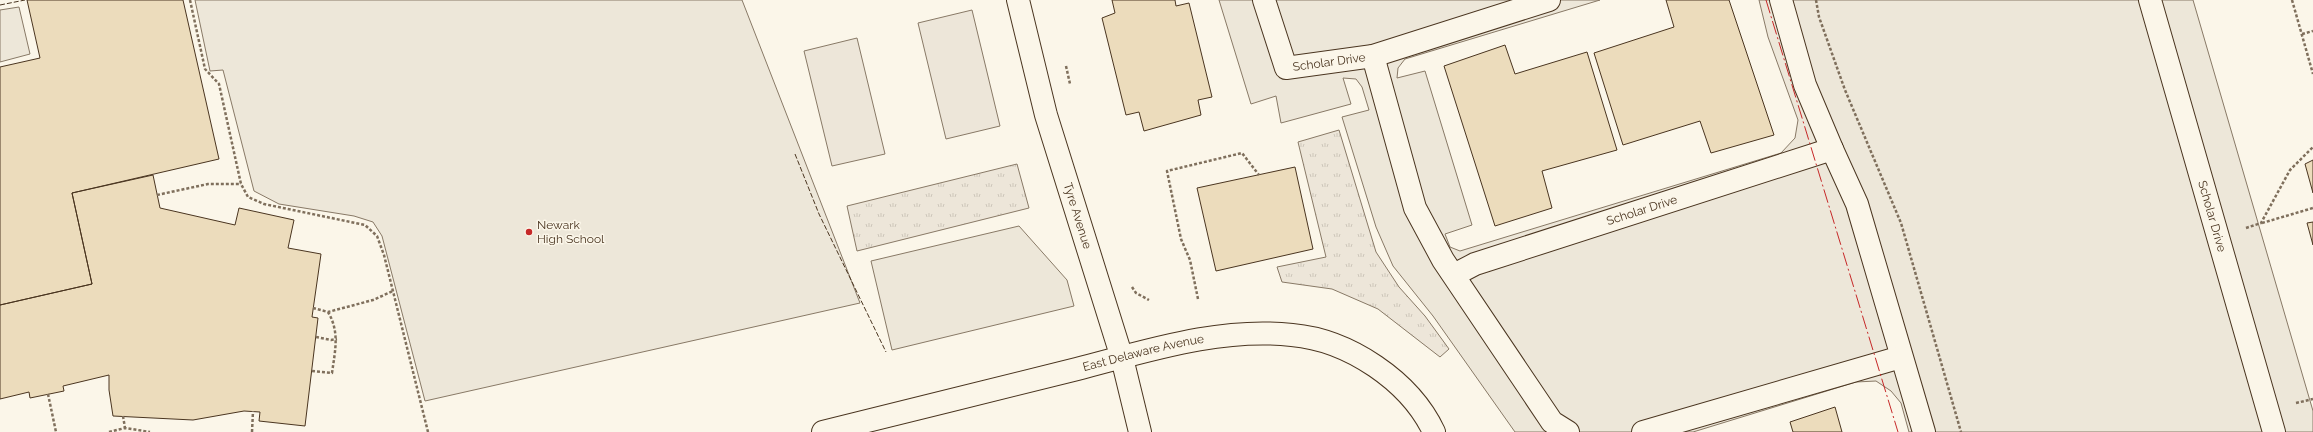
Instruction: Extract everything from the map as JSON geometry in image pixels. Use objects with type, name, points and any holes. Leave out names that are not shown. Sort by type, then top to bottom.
[{"type":"main road","name":"Tyre Avenue","points":[[1018,0],[1046,115],[1122,358],[1140,432]]},
{"type":"main road","name":"Scholar Drive","points":[[1264,0],[1286,68],[1372,56],[1549,0]]},
{"type":"main road","points":[[1781,0],[1805,85],[1857,204],[1924,432]]},
{"type":"main road","name":"Scholar Drive","points":[[2150,0],[2274,432]]},
{"type":"main road","name":"Scholar Drive","points":[[1372,56],[1415,208],[1443,260],[1552,422],[1568,432]]},
{"type":"main road","name":"Scholar Drive","points":[[1454,275],[1475,264],[1832,149]]},
{"type":"main road","name":"East Delaware Avenue","points":[[823,432],[1122,358],[1223,335],[1252,333],[1293,335],[1312,338],[1358,356],[1382,372],[1408,394],[1420,407],[1434,432]]},
{"type":"main road","points":[[1643,432],[1901,357]]},
{"type":"path","points":[[190,0],[205,68],[219,84],[241,184],[248,197],[264,204],[365,225],[377,236],[393,291],[428,432]]},
{"type":"path","points":[[2292,0],[2313,74]]},
{"type":"path","points":[[2302,34],[2313,31]]},
{"type":"path","points":[[2261,223],[2290,170],[2313,147]]},
{"type":"path","points":[[1198,299],[1190,260],[1181,239],[1167,171],[1242,153],[1258,175]]},
{"type":"path","points":[[157,195],[208,184],[241,184]]},
{"type":"path","points":[[2243,229],[2313,208]]},
{"type":"path","points":[[313,308],[328,312],[373,300],[393,291]]},
{"type":"path","points":[[312,371],[332,373],[337,339],[334,323],[328,312]]},
{"type":"path","points":[[316,337],[330,340],[337,339]]},
{"type":"path","points":[[48,394],[56,432]]},
{"type":"path","points":[[2294,404],[2313,398]]},
{"type":"path","points":[[252,432],[253,411]]},
{"type":"path","points":[[123,416],[124,428]]},
{"type":"path","points":[[109,432],[124,428],[150,432]]},
{"type":"green space","points":[[972,10],[1000,126],[946,139],[918,23]]},
{"type":"green space","points":[[857,38],[885,154],[832,166],[804,51]]},
{"type":"green space","points":[[1339,130],[1376,252],[1399,287],[1425,316],[1449,349],[1440,357],[1378,309],[1332,289],[1282,282],[1277,267],[1326,257],[1298,142]]},
{"type":"green space","points":[[1017,164],[1029,208],[857,251],[847,206]]},
{"type":"shaded area","points":[[195,0],[742,0],[860,303],[425,401],[382,236],[373,222],[354,216],[279,204],[254,191],[223,70],[210,71]]},
{"type":"shaded area","points":[[1219,0],[1600,0],[1405,59],[1398,68],[1397,78],[1425,71],[1472,225],[1445,234],[1450,247],[1460,251],[1781,153],[1795,138],[1798,120],[1768,37],[1759,0],[2193,0],[2313,411],[2313,432],[1909,432],[1901,403],[1891,391],[1876,381],[1856,382],[1693,432],[1515,432],[1433,316],[1393,266],[1376,227],[1342,117],[1369,110],[1362,87],[1356,79],[1343,78],[1351,104],[1281,123],[1276,96],[1251,104]]},
{"type":"shaded area","points":[[19,7],[30,54],[0,62],[0,10]]},
{"type":"shaded area","points":[[1019,226],[1067,280],[1074,306],[892,350],[871,261]]},
{"type":"building","points":[[27,0],[183,0],[219,159],[72,193],[92,284],[0,305],[0,67],[40,58]]},
{"type":"building","points":[[1112,0],[1175,0],[1176,6],[1189,3],[1212,97],[1198,100],[1201,115],[1144,131],[1139,112],[1126,115],[1102,18],[1115,13]]},
{"type":"building","points":[[1666,0],[1729,0],[1774,135],[1711,153],[1700,121],[1623,145],[1594,53],[1674,27]]},
{"type":"building","points":[[1505,45],[1515,74],[1587,52],[1617,150],[1542,171],[1552,208],[1495,226],[1444,66]]},
{"type":"building","points":[[2313,160],[2313,193],[2305,164]]},
{"type":"building","points":[[1295,167],[1313,249],[1216,271],[1197,188]]},
{"type":"building","points":[[153,175],[160,208],[235,225],[239,208],[294,220],[288,248],[321,254],[312,317],[318,318],[305,426],[259,421],[260,412],[244,411],[193,420],[113,416],[109,390],[109,375],[63,386],[64,391],[30,398],[29,392],[0,399],[0,305],[92,284],[72,193]]},
{"type":"building","points":[[2313,222],[2313,245],[2307,223]]},
{"type":"building","points":[[1835,407],[1842,432],[1793,432],[1790,422]]},
{"type":"fence","points":[[0,5],[25,0]]},
{"type":"fence","points":[[795,154],[819,214],[886,352]]},
{"type":"power","points":[[1766,0],[1898,432]]},
{"type":"place","name":"Newark High School","points":[[529,232]]}]
